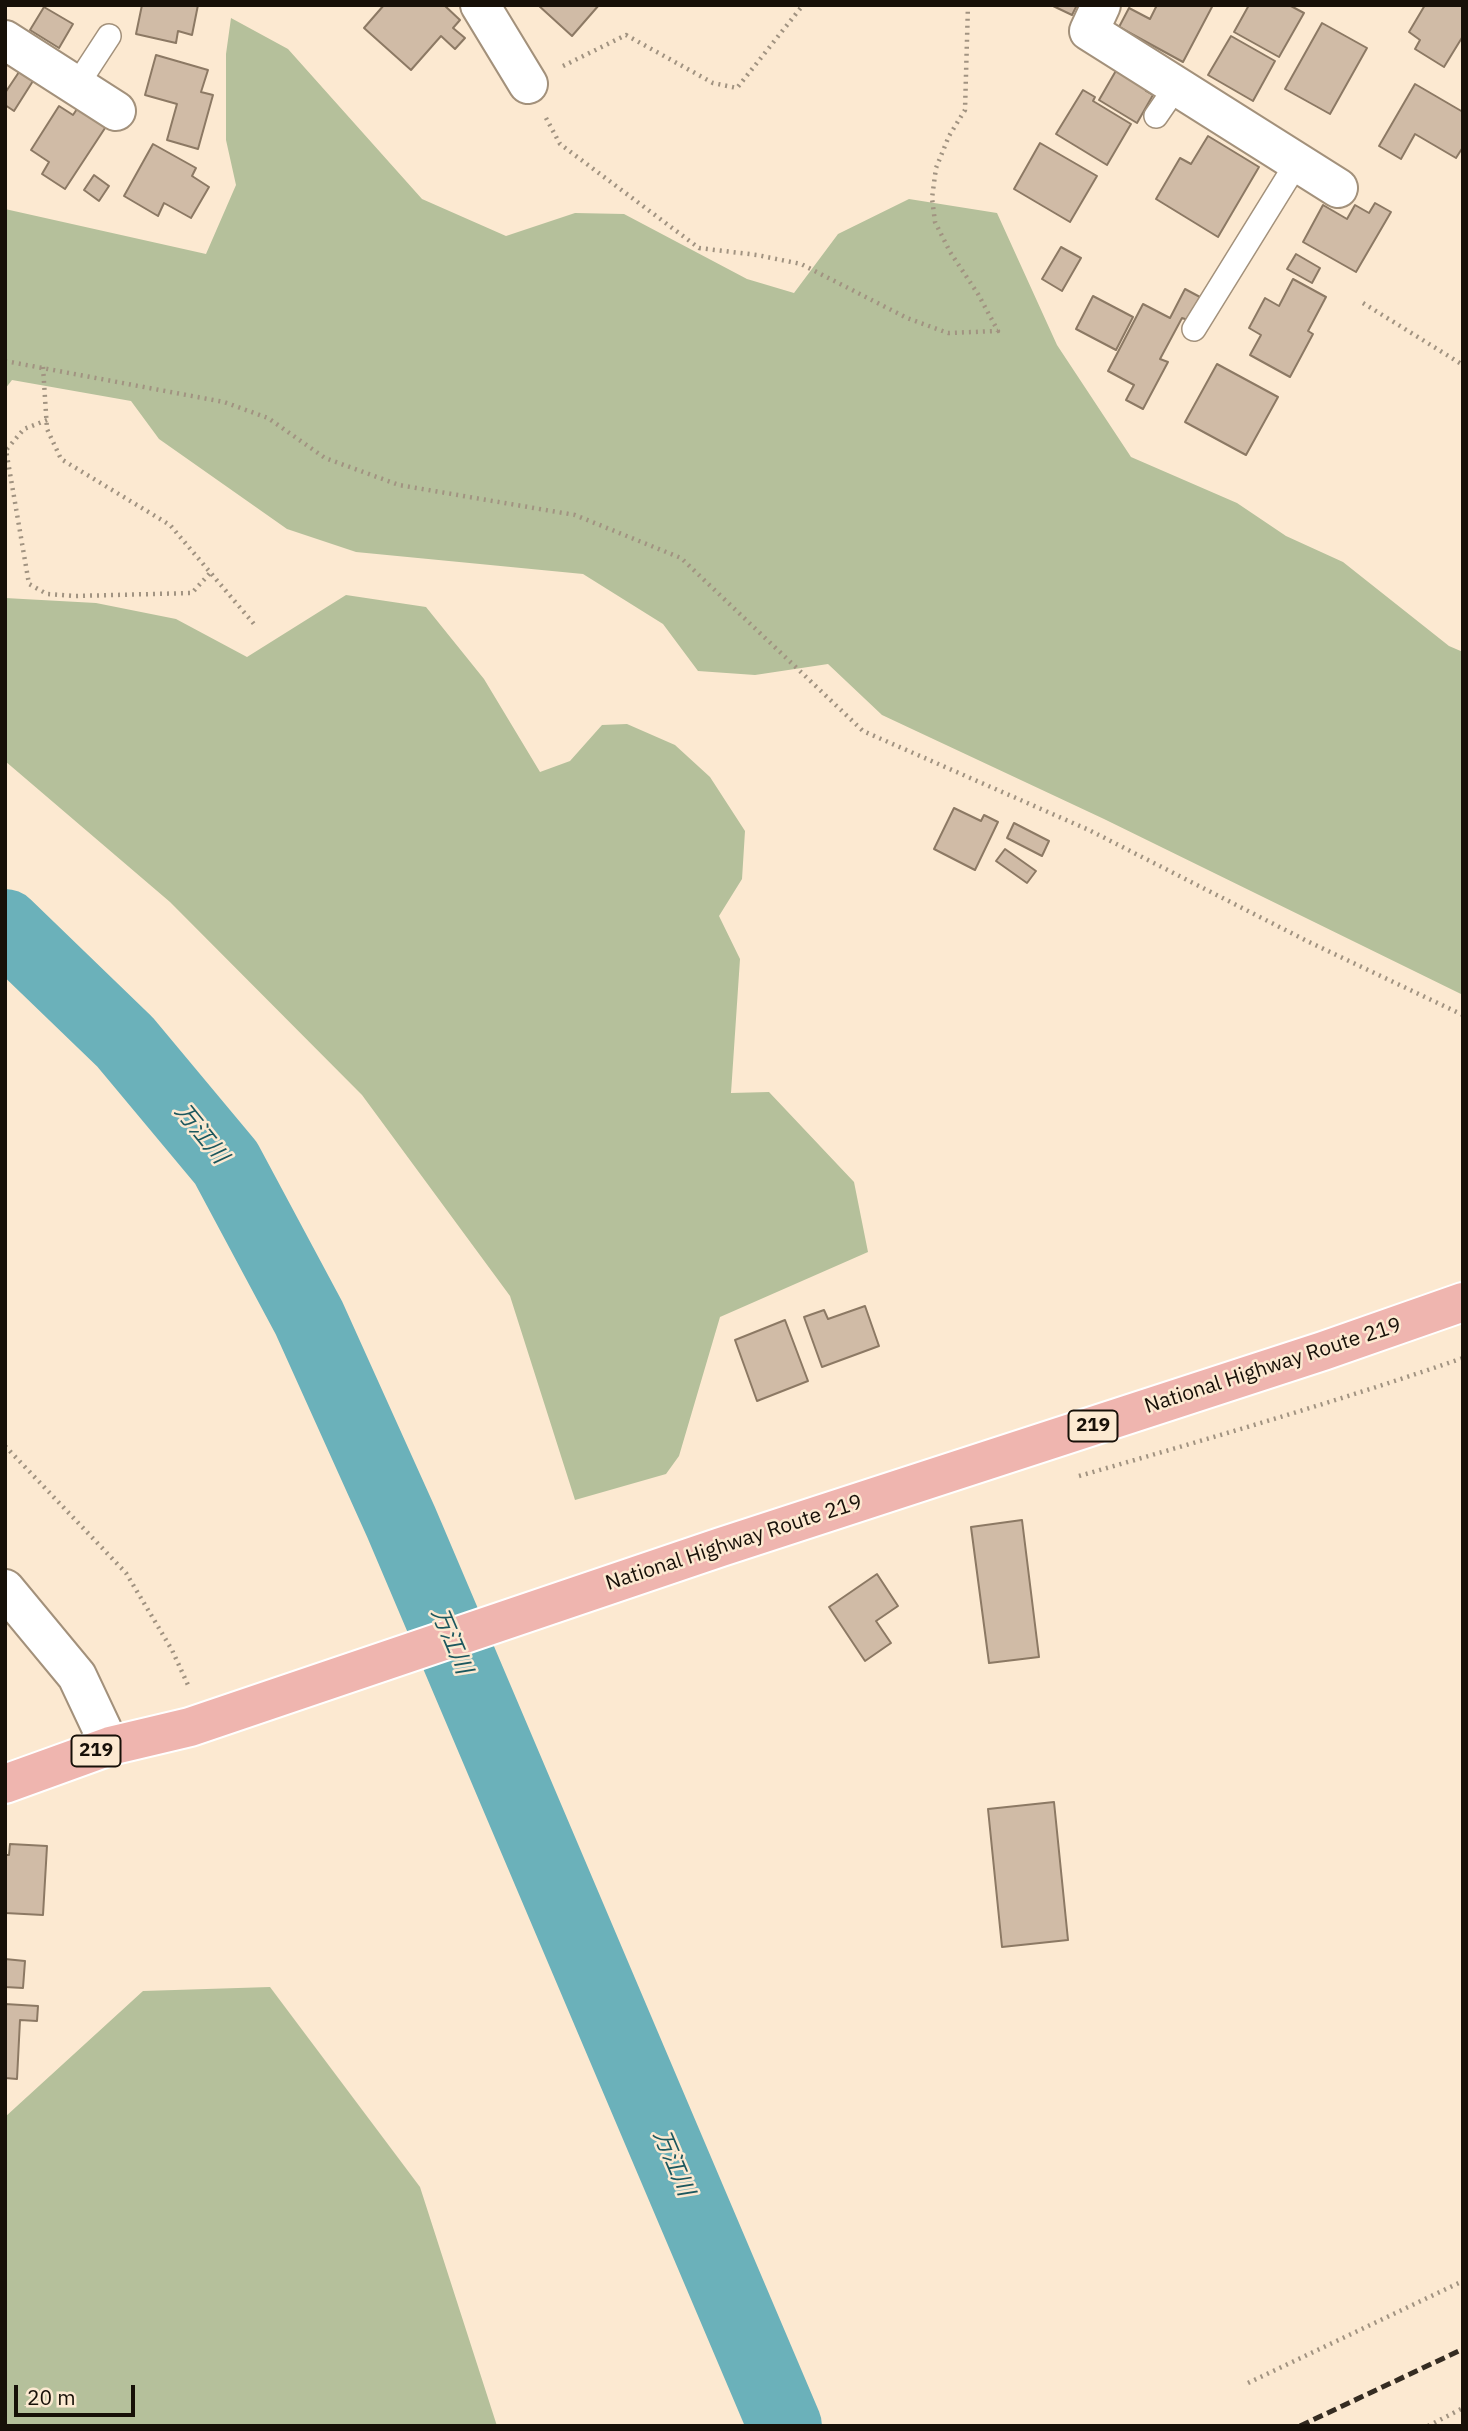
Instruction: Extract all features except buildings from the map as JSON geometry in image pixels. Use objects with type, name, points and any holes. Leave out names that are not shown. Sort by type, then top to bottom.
[{"type":"highway","name":"National Highway Route 219","points":[[5,1784],[110,1746],[190,1727],[721,1546],[1323,1351],[1463,1302]]},
{"type":"street","points":[[480,5],[528,84]]},
{"type":"street","points":[[1101,5],[1089,31],[1166,102],[1297,161],[1338,188]]},
{"type":"street","points":[[5,40],[116,111]]},
{"type":"street","points":[[5,1589],[77,1676],[110,1746]]},
{"type":"lane","points":[[77,85],[109,36]]},
{"type":"lane","points":[[1194,329],[1297,161]]},
{"type":"path","points":[[803,5],[737,88],[713,83],[626,35],[528,84],[560,144],[699,248],[801,264],[907,318],[948,333],[998,331],[935,222],[932,198],[936,168],[949,136],[965,110],[968,5]]},
{"type":"path","points":[[1363,303],[1463,365]]},
{"type":"path","points":[[5,360],[224,402],[268,418],[325,458],[399,485],[575,515],[681,558],[863,731],[1089,830],[1309,942],[1463,1015]]},
{"type":"path","points":[[43,368],[47,429],[61,459],[170,525],[254,624]]},
{"type":"path","points":[[47,420],[24,429],[6,450],[29,584],[47,594],[75,596],[192,593],[210,573]]},
{"type":"path","points":[[1078,1476],[1262,1423],[1397,1381],[1463,1357]]},
{"type":"path","points":[[5,1446],[126,1573],[172,1650],[189,1689],[190,1727]]},
{"type":"path","points":[[1248,2383],[1463,2281]]},
{"type":"path","points":[[1428,2426],[1462,2411]]},
{"type":"green space","points":[[231,18],[288,49],[422,199],[506,236],[575,213],[624,214],[747,279],[794,293],[838,234],[909,199],[997,213],[1057,345],[1131,457],[1237,503],[1286,536],[1343,562],[1449,646],[1463,652],[1463,995],[1104,819],[882,715],[828,664],[755,675],[698,671],[663,624],[583,574],[356,552],[287,529],[159,439],[131,401],[12,380],[5,389],[5,209],[206,254],[236,185],[226,140],[226,54]]},
{"type":"green space","points":[[346,595],[426,607],[484,679],[540,772],[570,761],[602,725],[627,724],[675,745],[710,777],[745,831],[742,879],[719,916],[740,959],[731,1093],[769,1092],[854,1182],[868,1252],[720,1317],[679,1456],[666,1474],[575,1500],[510,1296],[362,1095],[170,902],[5,761],[5,598],[96,603],[176,619],[247,657]]},
{"type":"green space","points":[[270,1987],[420,2187],[497,2426],[5,2426],[5,2117],[143,1991]]},
{"type":"waterway","name":"万江川","points":[[5,926],[125,1042],[226,1163],[309,1318],[401,1522],[785,2426]]},
{"type":"railway","points":[[1300,2426],[1463,2349]]}]
